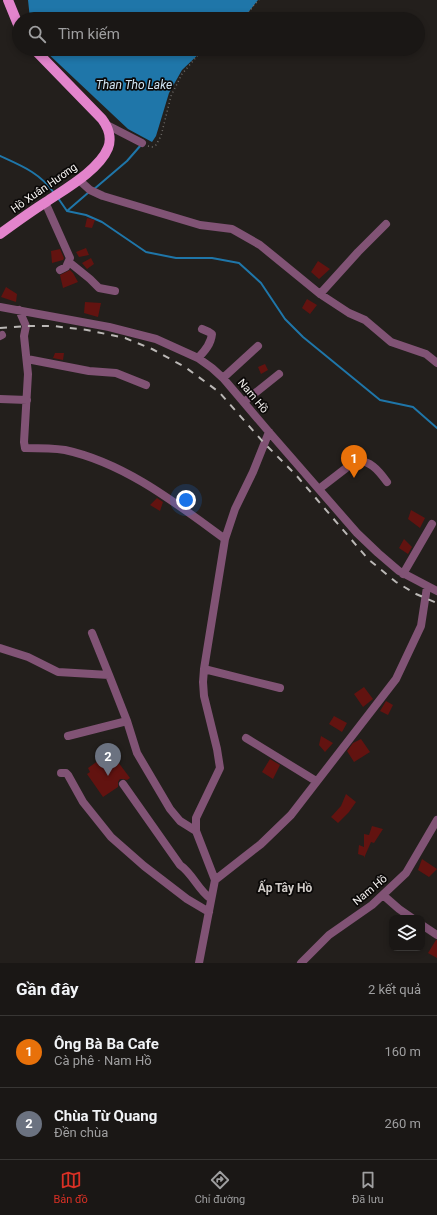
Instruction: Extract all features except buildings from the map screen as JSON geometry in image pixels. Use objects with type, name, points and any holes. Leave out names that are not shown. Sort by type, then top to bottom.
[{"type":"main road","points":[[8,0],[13,12]]},
{"type":"main road","points":[[41,56],[96,111],[107,125]]},
{"type":"main road","name":"Hồ Xuân Hương","points":[[0,234],[76,182],[105,153],[110,140],[107,125]]},
{"type":"street","points":[[107,125],[142,143]]},
{"type":"street","points":[[76,182],[104,196],[200,225],[232,229],[260,245],[320,294],[349,313],[365,320],[391,342],[426,354],[437,363]]},
{"type":"street","points":[[48,200],[70,258],[66,267],[60,270]]},
{"type":"street","points":[[320,294],[386,224]]},
{"type":"street","points":[[69,262],[90,278],[99,288],[116,291]]},
{"type":"street","name":"Nam Hồ","points":[[0,307],[109,327],[156,339],[198,358],[223,378],[319,489],[378,553],[398,571],[437,591]]},
{"type":"street","points":[[19,310],[26,326],[24,336],[27,359],[25,448],[64,450],[86,456],[121,470],[171,500],[225,539]]},
{"type":"street","points":[[198,358],[205,352],[212,334],[202,329]]},
{"type":"street","points":[[223,378],[258,346]]},
{"type":"street","points":[[27,359],[89,371],[116,373],[146,385]]},
{"type":"street","points":[[244,402],[279,374]]},
{"type":"street","points":[[0,399],[27,400]]},
{"type":"street","points":[[199,963],[215,880],[196,831],[196,818],[220,768],[204,696],[204,669],[225,539],[235,509],[253,472],[269,432]]},
{"type":"street","points":[[319,489],[354,462],[359,460],[372,465],[380,471],[387,482]]},
{"type":"street","points":[[403,574],[432,524]]},
{"type":"street","points":[[215,880],[261,844],[291,815],[396,679],[421,626],[427,586]]},
{"type":"street","points":[[92,633],[138,753],[170,809],[180,821],[196,831]]},
{"type":"street","points":[[0,648],[28,657],[58,672],[109,675]]},
{"type":"street","points":[[204,669],[280,688]]},
{"type":"street","points":[[68,736],[127,721]]},
{"type":"street","points":[[246,738],[316,782]]},
{"type":"street","points":[[61,773],[66,773],[68,775],[83,802],[111,837],[144,866],[187,899],[209,912]]},
{"type":"street","points":[[123,784],[180,865],[185,868],[204,894],[211,899]]},
{"type":"street","name":"Nam Hồ","points":[[301,963],[329,935],[372,905],[406,873],[437,820]]},
{"type":"street","points":[[383,895],[408,915]]},
{"type":"street","points":[[425,927],[437,935]]},
{"type":"path","points":[[250,12],[259,0]]},
{"type":"path","points":[[152,147],[156,145],[161,136],[171,96],[182,74],[197,56]]},
{"type":"water","points":[[28,0],[258,0],[249,12],[29,12]]},
{"type":"water","name":"Than Tho Lake","points":[[50,56],[197,56],[182,70],[169,93],[156,136],[152,142],[128,129]]},
{"type":"waterway","points":[[93,190],[127,161],[141,145]]},
{"type":"waterway","points":[[0,156],[37,175],[54,193]]},
{"type":"waterway","points":[[67,211],[89,192]]},
{"type":"waterway","points":[[58,198],[67,211],[86,215],[102,222],[146,252],[176,258],[212,258],[239,263],[261,283],[285,319],[303,337],[380,400],[413,407],[437,428]]},
{"type":"railway","points":[[0,328],[53,326],[87,330],[125,338],[152,349],[185,367],[219,392],[264,443],[296,475],[368,559],[396,582],[416,594],[437,603]]},
{"type":"place","name":"Ông Bà Ba Cafe","points":[[354,478]]},
{"type":"place","name":"Chùa Từ Quang","points":[[108,776]]},
{"type":"district","name":"Ấp Tây Hồ","points":[[285,888]]}]
